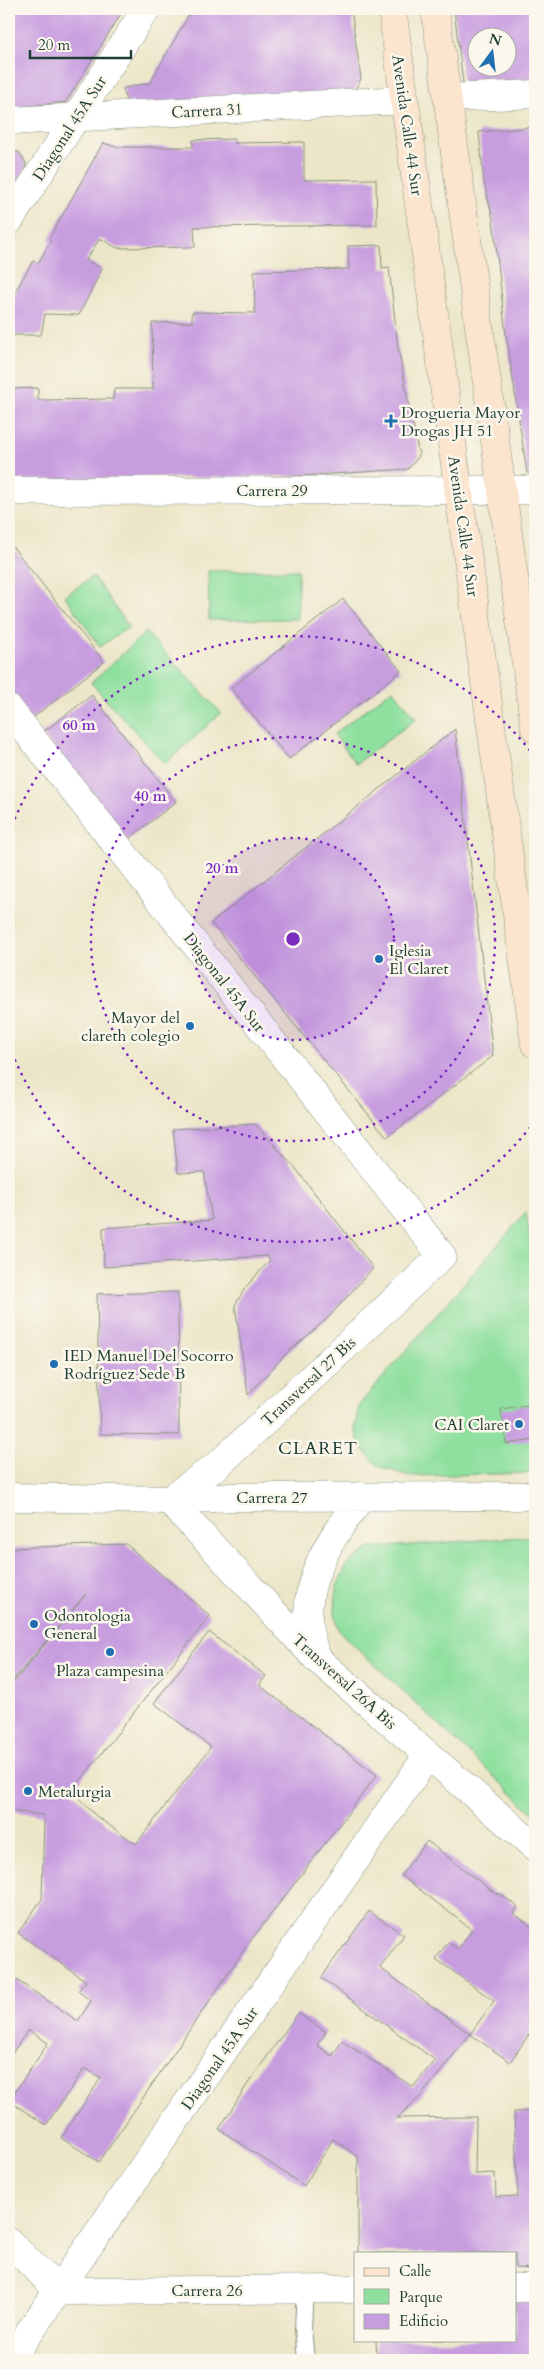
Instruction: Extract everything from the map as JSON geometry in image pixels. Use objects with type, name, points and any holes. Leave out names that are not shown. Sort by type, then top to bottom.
[{"type":"main road","name":"Avenida Calle 44 Sur","points":[[392,9],[535,1044]]},
{"type":"main road","points":[[435,9],[535,723]]},
{"type":"street","name":"Diagonal 45A Sur","points":[[9,221],[146,9]]},
{"type":"street","points":[[448,98],[535,94]]},
{"type":"street","name":"Carrera 31","points":[[9,121],[404,100]]},
{"type":"street","name":"Carrera 29","points":[[9,490],[535,490]]},
{"type":"street","name":"Diagonal 45A Sur","points":[[9,709],[442,1256]]},
{"type":"street","name":"Transversal 27 Bis","points":[[169,1500],[218,1465],[442,1256]]},
{"type":"street","name":"Carrera 27","points":[[9,1497],[169,1500],[235,1496],[535,1496]]},
{"type":"street","points":[[317,1659],[309,1630],[308,1604],[314,1578],[322,1556],[362,1496]]},
{"type":"street","name":"Transversal 26A Bis","points":[[169,1500],[317,1659],[535,1847]]},
{"type":"street","name":"Diagonal 45A Sur","points":[[10,2360],[428,1755]]},
{"type":"street","points":[[9,2242],[59,2291]]},
{"type":"street","points":[[516,2288],[535,2288]]},
{"type":"street","name":"Carrera 26","points":[[59,2291],[354,2289]]},
{"type":"lane","points":[[305,2289],[303,2329],[306,2360]]},
{"type":"green space","points":[[298,570],[298,619],[209,620],[208,571]]},
{"type":"green space","points":[[93,576],[129,627],[100,647],[65,596]]},
{"type":"green space","points":[[146,632],[221,713],[165,764],[91,683]]},
{"type":"green space","points":[[393,689],[416,719],[356,764],[334,734]]},
{"type":"green space","points":[[526,1212],[535,1276],[535,1473],[409,1476],[378,1466],[359,1444],[355,1427],[359,1405]]},
{"type":"green space","points":[[535,1536],[535,1815],[339,1631],[335,1614],[336,1588],[347,1564],[370,1548]]},
{"type":"building","points":[[9,9],[124,9],[66,102],[9,108]]},
{"type":"building","points":[[192,9],[351,9],[361,79],[354,91],[127,106],[123,88],[150,83]]},
{"type":"building","points":[[454,9],[535,9],[535,81],[464,91]]},
{"type":"building","points":[[535,127],[535,473],[527,473],[505,327],[493,219],[484,182],[479,132]]},
{"type":"building","points":[[234,139],[234,143],[304,142],[304,180],[376,179],[377,225],[194,227],[195,247],[117,248],[100,238],[86,260],[102,269],[79,315],[45,314],[41,335],[9,335],[9,302],[33,261],[38,263],[51,241],[49,239],[103,143],[116,147],[193,147],[193,140]]},
{"type":"building","points":[[9,152],[19,152],[26,163],[25,172],[9,197]]},
{"type":"building","points":[[381,245],[382,268],[389,267],[398,348],[419,456],[408,469],[302,476],[9,480],[9,389],[38,388],[38,400],[113,399],[114,389],[153,389],[152,323],[192,322],[192,312],[255,313],[254,271],[349,269],[348,246]]},
{"type":"building","points":[[12,546],[104,662],[30,720],[9,694],[9,549]]},
{"type":"building","points":[[343,599],[401,671],[289,759],[231,688]]},
{"type":"building","points":[[92,695],[176,802],[126,841],[42,733]]},
{"type":"building","points":[[455,729],[493,1056],[387,1137],[211,923]]},
{"type":"building","points":[[255,1124],[296,1169],[373,1268],[328,1318],[285,1355],[248,1395],[235,1305],[245,1288],[270,1260],[267,1256],[104,1267],[103,1228],[212,1220],[204,1172],[178,1173],[173,1129]]},
{"type":"building","points":[[178,1292],[179,1435],[100,1434],[97,1294]]},
{"type":"building","name":"CAI Claret","points":[[535,1404],[535,1440],[506,1444],[501,1409]]},
{"type":"building","points":[[126,1544],[210,1616],[72,1791],[96,1816],[136,1844],[211,1747],[154,1703],[209,1632],[266,1676],[259,1685],[377,1775],[249,1943],[99,2162],[61,2138],[101,2078],[85,2068],[46,2125],[9,2101],[48,2043],[28,2030],[9,2058],[9,1975],[78,2021],[91,2001],[78,1991],[86,1981],[18,1933],[42,1899],[44,1815],[9,1811],[9,1688],[86,1594],[9,1685],[9,1548]]},
{"type":"building","points":[[427,1841],[497,1895],[499,1893],[518,1907],[513,1913],[535,1929],[535,2026],[510,2062],[470,2034],[494,2001],[436,1959],[448,1942],[458,1949],[472,1930],[401,1875]]},
{"type":"building","points":[[369,1911],[404,1935],[380,1968],[470,2034],[422,2095],[397,2118],[476,2117],[475,2174],[495,2173],[496,2197],[518,2196],[514,2112],[535,2111],[535,2269],[516,2268],[516,2252],[358,2252],[358,2157],[333,2139],[304,2186],[219,2129],[249,2082],[298,2013],[326,2032],[317,2045],[332,2056],[342,2041],[413,2087],[435,2060],[321,1978]]},
{"type":"building","points":[[532,2031],[535,2031],[535,2072],[534,2072]]},
{"type":"building","points":[[535,2301],[535,2360],[377,2360],[376,2342],[516,2342],[516,2302]]},
{"type":"place","name":"Drogueria Mayor Drogas JH 51","points":[[391,421]]},
{"type":"place","name":"Iglesia El Claret","points":[[379,959]]},
{"type":"place","name":"Mayor del clareth colegio","points":[[190,1026]]},
{"type":"place","name":"IED Manuel Del Socorro Rodríguez Sede B","points":[[54,1364]]},
{"type":"place","name":"CAI Claret","points":[[519,1424]]},
{"type":"place","name":"Odontologia General","points":[[34,1624]]},
{"type":"place","name":"Plaza campesina","points":[[110,1652]]},
{"type":"place","name":"Metalurgia","points":[[28,1791]]},
{"type":"district","name":"CLARET","points":[[318,1448]]}]
